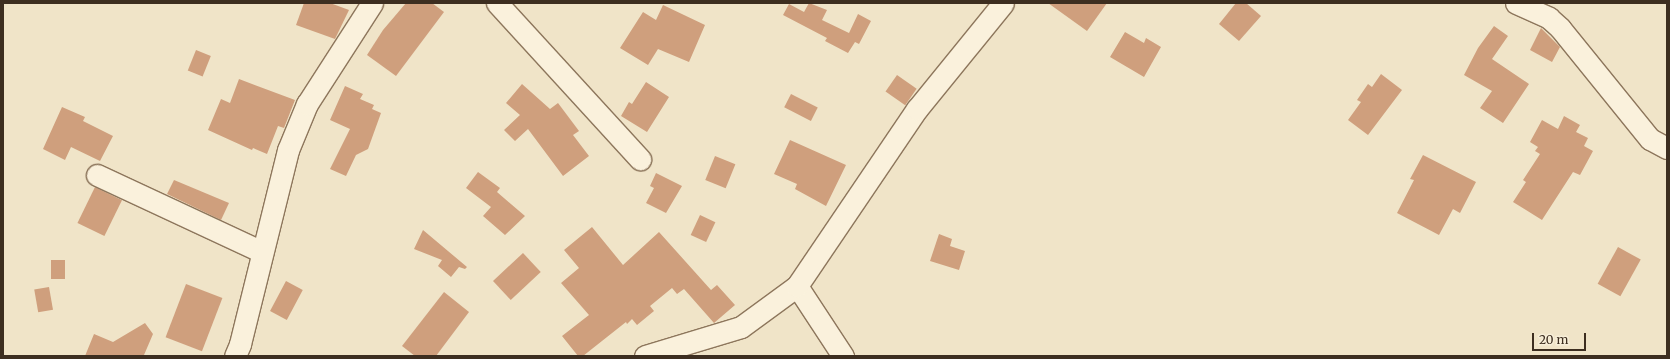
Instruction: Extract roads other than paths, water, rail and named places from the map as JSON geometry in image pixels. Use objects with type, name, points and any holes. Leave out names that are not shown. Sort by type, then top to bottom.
[{"type":"street","points":[[235,356],[240,344],[288,150],[307,104],[372,3]]},
{"type":"street","points":[[497,3],[640,159]]},
{"type":"street","points":[[645,356],[741,327],[797,286],[917,109],[1003,3]]},
{"type":"street","points":[[1516,3],[1549,18],[1560,28],[1650,139],[1667,148]]},
{"type":"street","points":[[97,175],[262,252]]},
{"type":"street","points":[[797,286],[844,356]]}]
